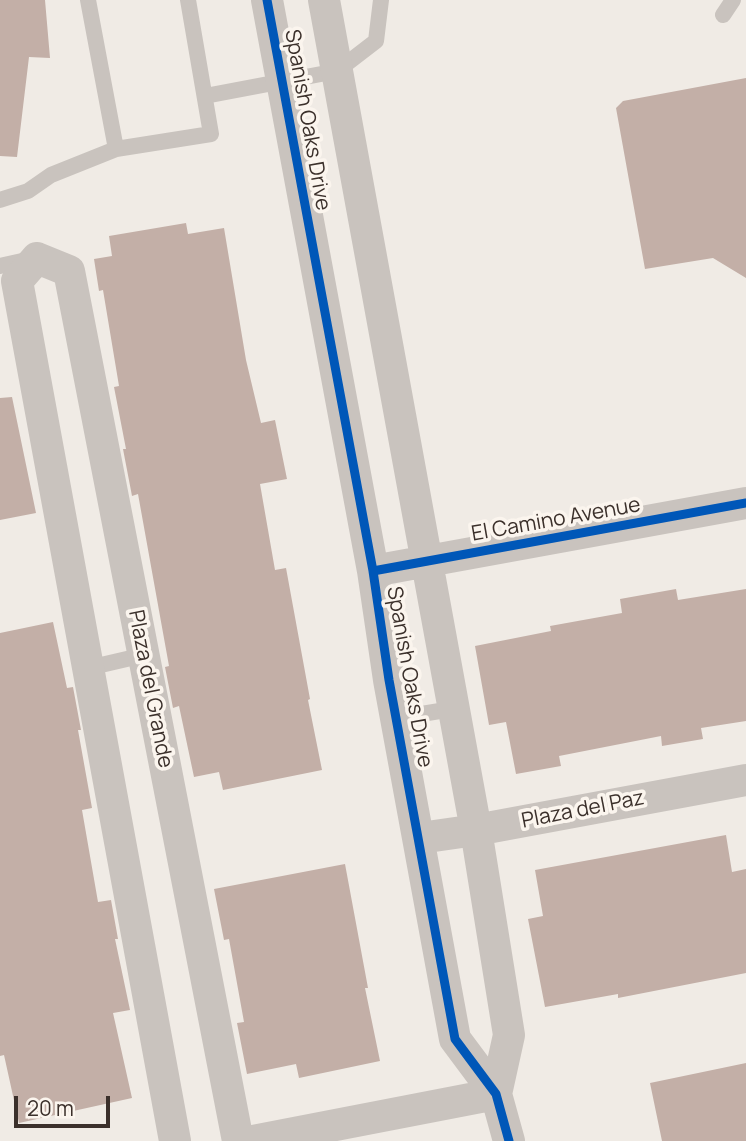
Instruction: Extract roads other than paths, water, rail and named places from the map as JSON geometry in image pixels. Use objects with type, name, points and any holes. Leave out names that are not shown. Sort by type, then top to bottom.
[{"type":"street","name":"Spanish Oaks Drive","points":[[267,0],[373,571],[455,1039],[496,1094],[509,1141]]},
{"type":"street","name":"Spanish Oaks Drive","points":[[324,0],[476,830],[509,1035],[496,1094]]},
{"type":"street","name":"Plaza del Grande","points":[[35,250],[69,271],[237,1141]]},
{"type":"street","points":[[35,250],[17,281],[175,1141]]},
{"type":"street","name":"El Camino Avenue","points":[[373,571],[746,503]]},
{"type":"street","name":"Plaza del Paz","points":[[420,838],[746,780]]},
{"type":"street","points":[[253,1141],[496,1094]]},
{"type":"lane","points":[[88,0],[117,149]]},
{"type":"lane","points":[[0,200],[28,191],[51,175],[117,149],[211,134],[188,0]]},
{"type":"lane","points":[[205,96],[337,71],[376,41],[381,0]]},
{"type":"lane","points":[[723,15],[733,0]]},
{"type":"lane","points":[[0,266],[35,250]]},
{"type":"lane","points":[[88,668],[144,655]]},
{"type":"lane","points":[[397,718],[453,709]]}]
